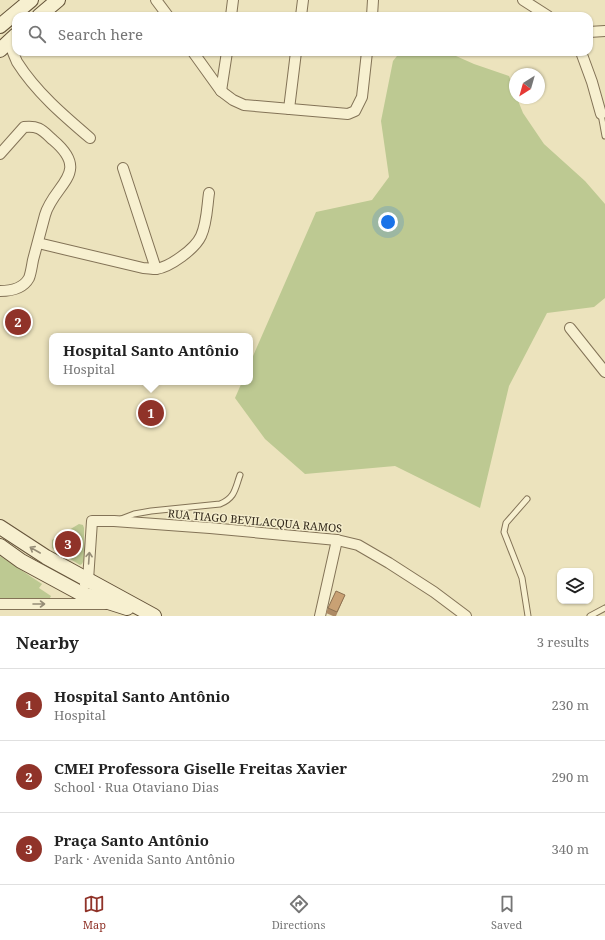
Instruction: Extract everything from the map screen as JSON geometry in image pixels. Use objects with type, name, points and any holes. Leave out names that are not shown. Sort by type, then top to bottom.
[{"type":"main road","points":[[17,12],[31,0]]},
{"type":"main road","points":[[44,12],[58,0]]},
{"type":"main road","points":[[0,26],[12,16]]},
{"type":"main road","points":[[0,527],[30,547],[88,580],[124,607]]},
{"type":"main road","points":[[0,546],[22,561],[80,593],[149,613]]},
{"type":"street","points":[[156,0],[165,12]]},
{"type":"street","points":[[232,12],[233,0]]},
{"type":"street","points":[[302,12],[303,0]]},
{"type":"street","points":[[372,12],[373,0]]},
{"type":"street","points":[[523,0],[542,12]]},
{"type":"street","points":[[593,32],[605,31]]},
{"type":"street","points":[[14,56],[33,84],[55,108],[90,138]]},
{"type":"street","points":[[196,56],[221,91],[232,100],[244,104],[348,114],[356,111],[362,97],[367,56]]},
{"type":"street","points":[[221,91],[226,56]]},
{"type":"street","points":[[289,109],[296,56]]},
{"type":"street","points":[[582,56],[601,114]]},
{"type":"street","points":[[0,154],[24,127],[32,126],[38,127],[59,145],[70,159],[69,175],[46,213],[29,278],[21,287],[12,291],[0,291]]},
{"type":"street","points":[[124,168],[156,269]]},
{"type":"street","points":[[38,243],[144,268],[156,269],[171,263],[185,254],[201,237],[205,226],[209,193]]},
{"type":"street","points":[[570,328],[605,372]]},
{"type":"street","name":"RUA TIAGO BEVILACQUA RAMOS","points":[[88,580],[92,521],[114,521],[210,528],[337,540],[358,545],[389,563],[434,592],[466,616]]},
{"type":"street","points":[[320,616],[337,540]]},
{"type":"street","points":[[80,593],[88,580]]},
{"type":"street","points":[[0,604],[124,607]]},
{"type":"lane","points":[[601,114],[605,136]]},
{"type":"lane","points":[[114,521],[134,514],[151,511],[220,504],[232,498],[240,475]]},
{"type":"lane","points":[[527,499],[506,523],[504,532],[522,578],[528,616]]},
{"type":"lane","points":[[590,616],[605,608]]},
{"type":"green space","points":[[397,56],[456,56],[509,76],[509,104],[519,104],[523,113],[544,144],[585,181],[605,204],[605,298],[594,307],[547,313],[509,386],[480,508],[395,466],[305,474],[265,439],[235,398],[241,385],[253,385],[253,356],[316,212],[372,200],[389,177],[381,121],[393,61]]},
{"type":"green space","points":[[79,524],[83,525],[84,528],[84,560],[80,565],[52,548],[52,540]]},
{"type":"green space","points":[[0,556],[42,584],[39,588],[51,596],[48,602],[0,602]]},
{"type":"building","points":[[336,591],[345,595],[337,612],[328,608]]},
{"type":"place","name":"CMEI Professora Giselle Freitas Xavier","points":[[18,322]]},
{"type":"place","name":"Hospital Santo Antônio","points":[[151,413]]},
{"type":"place","name":"Praça Santo Antônio","points":[[68,544]]}]
